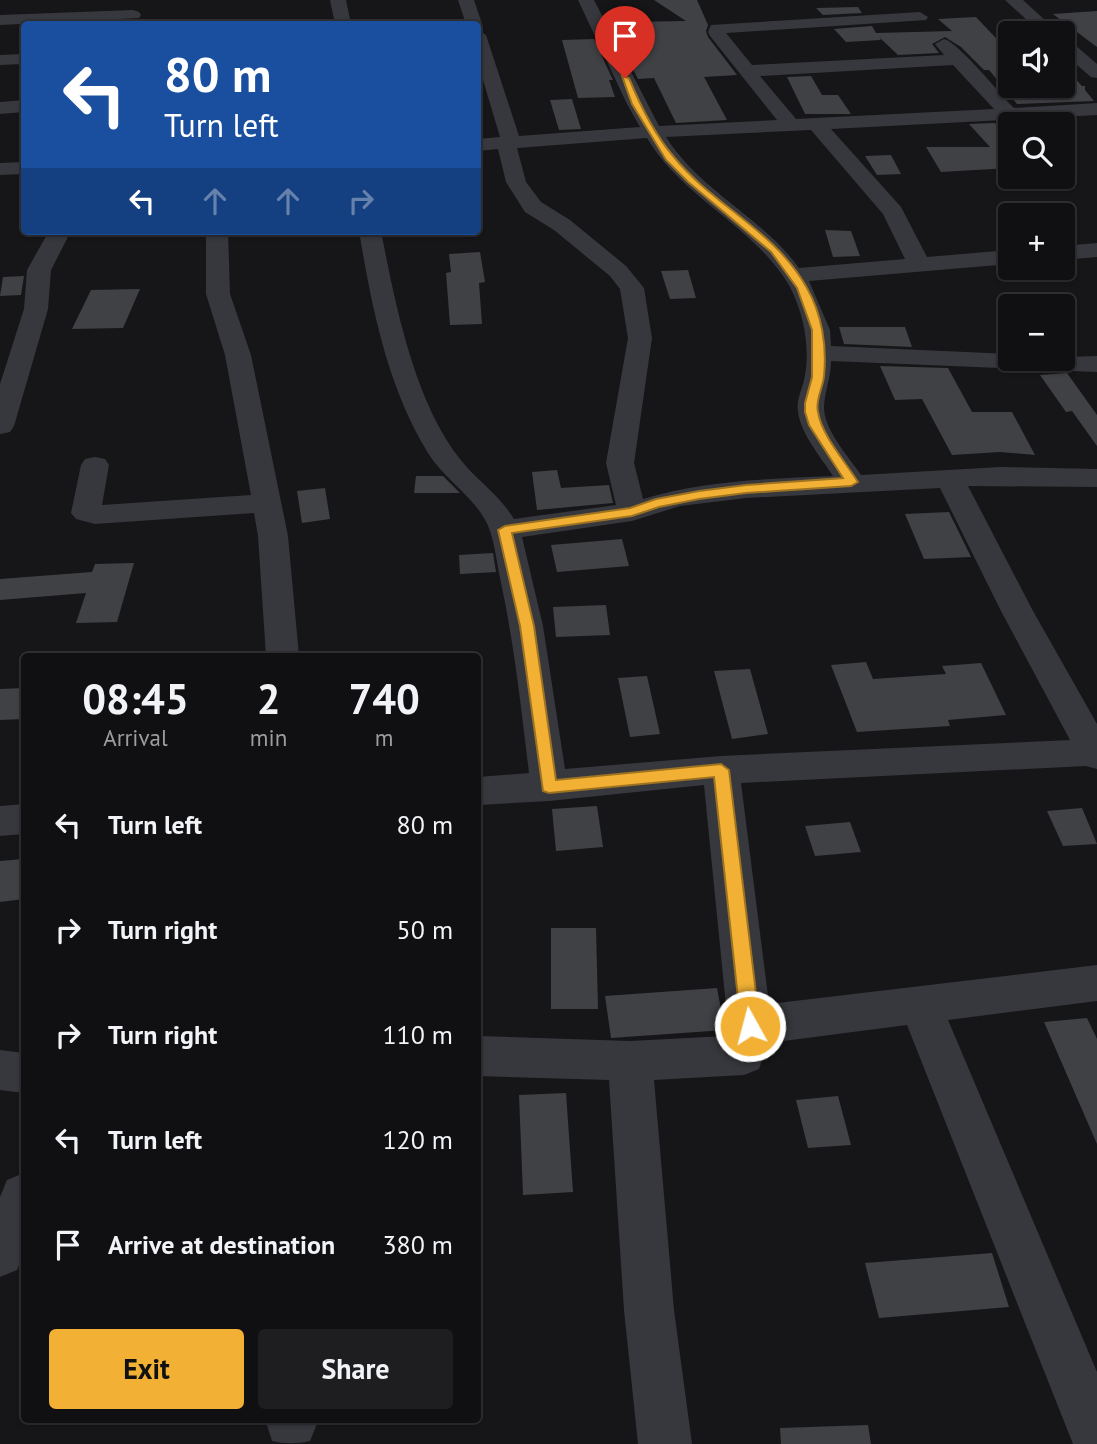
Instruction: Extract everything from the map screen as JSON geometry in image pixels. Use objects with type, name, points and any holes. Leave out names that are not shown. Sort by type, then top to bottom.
[{"type":"street","points":[[338,0],[342,21]]},
{"type":"street","points":[[466,0],[473,21]]},
{"type":"street","points":[[586,0],[636,104],[669,158],[691,180],[775,250],[802,288],[818,330],[818,377],[811,412],[815,425],[851,482]]},
{"type":"street","points":[[904,0],[1007,112]]},
{"type":"street","points":[[1013,0],[1037,21]]},
{"type":"street","points":[[0,20],[134,13]]},
{"type":"street","points":[[792,126],[716,32],[717,29],[920,17]]},
{"type":"street","points":[[481,46],[508,142],[516,182],[533,207],[562,225],[618,271],[632,288],[640,338],[620,463],[632,512]]},
{"type":"street","points":[[1075,54],[1097,73]]},
{"type":"street","points":[[0,60],[21,60]]},
{"type":"street","points":[[747,71],[958,60]]},
{"type":"street","points":[[11,107],[17,86]]},
{"type":"street","points":[[1044,112],[1097,109]]},
{"type":"street","points":[[481,145],[654,132],[998,115]]},
{"type":"street","points":[[816,124],[893,212],[920,265]]},
{"type":"street","points":[[0,169],[21,168]]},
{"type":"street","points":[[0,426],[36,309],[39,270],[59,235]]},
{"type":"street","points":[[217,235],[218,294],[238,355],[273,536],[283,653]]},
{"type":"street","points":[[371,235],[382,298],[402,366],[423,422],[450,465],[490,504],[505,530],[527,626],[549,787]]},
{"type":"street","points":[[1075,252],[1097,250]]},
{"type":"street","points":[[793,275],[998,258]]},
{"type":"street","points":[[818,353],[1038,363],[1097,363]]},
{"type":"street","points":[[95,466],[86,513],[95,515],[267,503]]},
{"type":"street","points":[[505,530],[632,512],[676,498],[746,489],[949,478],[1097,478]]},
{"type":"street","points":[[481,791],[721,770],[1096,754],[1017,611],[949,478]]},
{"type":"street","points":[[481,1056],[630,1061],[744,1055],[750,1026],[721,770]]},
{"type":"street","points":[[0,821],[21,819]]},
{"type":"street","points":[[750,1026],[1097,983]]},
{"type":"street","points":[[919,1003],[1097,1436]]},
{"type":"street","points":[[630,1061],[649,1310],[665,1444]]},
{"type":"street","points":[[0,1070],[21,1073]]},
{"type":"street","points":[[0,1253],[21,1203]]},
{"type":"building","points":[[654,0],[697,0],[708,25],[708,37],[737,75],[704,77],[727,120],[676,123],[654,78],[638,79],[617,39],[624,38],[620,26],[627,22],[686,21]]},
{"type":"building","points":[[858,7],[862,13],[823,15],[816,8]]},
{"type":"building","points":[[1097,11],[1097,47],[1075,30],[1075,21],[1062,21],[1053,14]]},
{"type":"building","points":[[976,17],[998,40],[998,81],[989,70],[984,70],[961,47],[945,37],[932,44],[939,53],[898,55],[879,37],[881,40],[846,42],[834,29],[872,26],[876,33],[952,31],[938,19]]},
{"type":"building","points":[[594,39],[613,80],[609,80],[615,97],[578,98],[562,40]]},
{"type":"building","points":[[811,76],[822,95],[838,95],[851,114],[805,114],[787,77]]},
{"type":"building","points":[[1075,78],[1085,86],[1094,101],[1017,104],[1012,98],[1075,98]]},
{"type":"building","points":[[572,99],[581,129],[559,130],[550,100]]},
{"type":"building","points":[[995,123],[998,126],[998,169],[941,172],[926,147],[990,147],[969,124]]},
{"type":"building","points":[[891,155],[901,174],[877,175],[865,156]]},
{"type":"building","points":[[825,230],[851,231],[860,256],[833,257]]},
{"type":"building","points":[[480,252],[485,282],[479,283],[482,324],[450,325],[446,273],[451,272],[449,254]]},
{"type":"building","points":[[688,270],[696,298],[670,299],[661,271]]},
{"type":"building","points":[[24,276],[21,295],[0,296],[3,277]]},
{"type":"building","points":[[140,289],[123,328],[72,329],[91,290]]},
{"type":"building","points":[[839,327],[905,327],[912,347],[844,344]]},
{"type":"building","points":[[880,366],[948,368],[972,412],[1012,412],[1035,455],[1000,452],[952,455],[922,399],[895,400]]},
{"type":"building","points":[[1067,373],[1097,415],[1097,446],[1072,411],[1066,412],[1040,375]]},
{"type":"building","points":[[557,470],[561,488],[609,485],[613,503],[537,510],[532,472]]},
{"type":"building","points":[[416,476],[443,476],[460,493],[414,493]]},
{"type":"building","points":[[325,488],[330,519],[302,523],[297,491]]},
{"type":"building","points":[[949,512],[971,557],[924,559],[905,514]]},
{"type":"building","points":[[622,539],[629,566],[557,572],[551,545]]},
{"type":"building","points":[[493,553],[496,572],[460,574],[459,555]]},
{"type":"building","points":[[134,563],[117,622],[76,623],[86,593],[0,600],[0,579],[92,572],[95,564]]},
{"type":"building","points":[[606,605],[610,635],[556,637],[553,607]]},
{"type":"building","points":[[866,662],[873,679],[946,674],[942,666],[981,663],[1006,715],[948,720],[950,726],[857,732],[831,665]]},
{"type":"building","points":[[750,669],[768,734],[732,739],[714,671]]},
{"type":"building","points":[[647,676],[660,734],[630,737],[618,678]]},
{"type":"building","points":[[21,688],[21,719],[0,720],[0,689]]},
{"type":"building","points":[[597,806],[603,847],[556,851],[552,809]]},
{"type":"building","points":[[1082,808],[1097,844],[1063,846],[1047,811]]},
{"type":"building","points":[[850,822],[861,852],[815,856],[805,826]]},
{"type":"building","points":[[21,859],[21,899],[0,902],[0,861]]},
{"type":"building","points":[[551,928],[596,928],[598,1009],[551,1009]]},
{"type":"building","points":[[717,988],[725,1030],[611,1038],[605,996]]},
{"type":"building","points":[[1087,1018],[1097,1039],[1097,1144],[1044,1022]]},
{"type":"building","points":[[566,1093],[573,1192],[523,1195],[519,1095]]},
{"type":"building","points":[[838,1096],[851,1145],[808,1148],[796,1100]]},
{"type":"building","points":[[992,1253],[1009,1307],[879,1318],[865,1263]]},
{"type":"building","points":[[868,1425],[871,1444],[781,1444],[780,1428]]},
{"type":"route","points":[[625,78],[636,104],[669,158],[691,180],[775,250],[802,288],[818,330],[818,377],[811,412],[815,425],[851,482],[746,489],[676,498],[632,512],[505,530],[527,626],[549,787],[721,770],[750,1026]]}]
